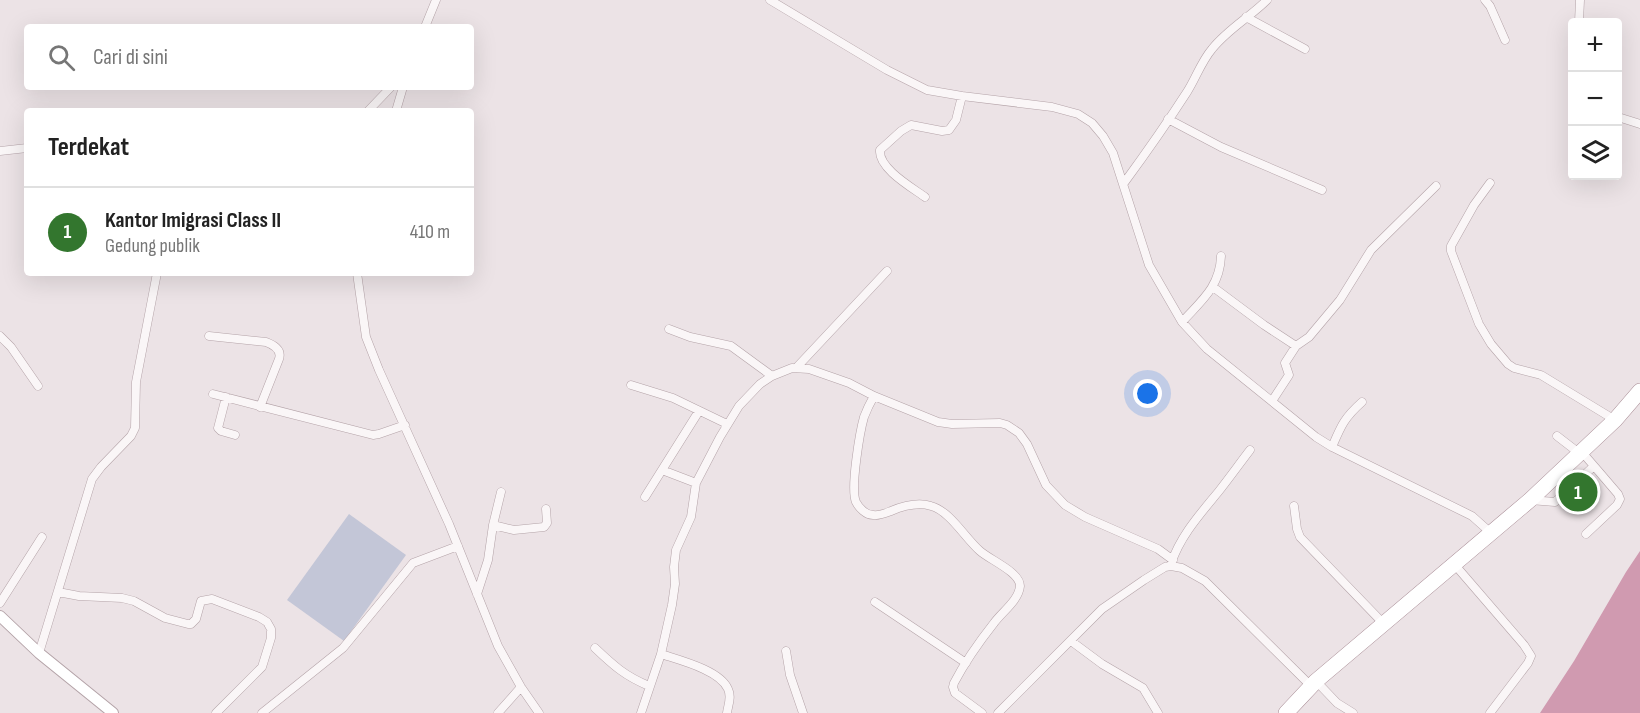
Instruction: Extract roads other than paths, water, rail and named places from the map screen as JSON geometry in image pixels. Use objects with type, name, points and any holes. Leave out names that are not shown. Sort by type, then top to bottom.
[{"type":"highway","points":[[1286,713],[1313,684],[1530,500],[1615,420],[1640,391]]},
{"type":"street","points":[[426,24],[436,0]]},
{"type":"street","points":[[770,0],[915,85],[940,93],[1052,107],[1078,114],[1092,123],[1113,153],[1149,265],[1182,322],[1207,349],[1303,428],[1332,447],[1472,516],[1491,533]]},
{"type":"street","points":[[1124,183],[1187,92],[1209,53],[1230,30],[1261,3],[1268,0]]},
{"type":"street","points":[[1485,0],[1505,40]]},
{"type":"street","points":[[1579,18],[1580,0]]},
{"type":"street","points":[[1246,17],[1305,49]]},
{"type":"street","points":[[371,108],[388,90]]},
{"type":"street","points":[[397,108],[402,90]]},
{"type":"street","points":[[925,197],[890,171],[880,159],[880,150],[901,130],[911,125],[942,131],[949,130],[956,120],[962,96]]},
{"type":"street","points":[[1168,119],[1221,147],[1322,190]]},
{"type":"street","points":[[1622,119],[1640,124]]},
{"type":"street","points":[[0,151],[24,148]]},
{"type":"street","points":[[1490,183],[1474,205],[1451,246],[1479,324],[1491,344],[1508,364],[1514,368],[1541,375],[1615,420]]},
{"type":"street","points":[[1272,401],[1288,375],[1286,363],[1296,346],[1309,337],[1340,300],[1371,250],[1436,186]]},
{"type":"street","points":[[1182,322],[1214,287],[1221,256]]},
{"type":"street","points":[[797,368],[887,271]]},
{"type":"street","points":[[39,653],[92,479],[131,436],[135,428],[136,382],[156,276]]},
{"type":"street","points":[[357,276],[366,337],[379,370],[458,546],[498,646],[520,687],[539,713]]},
{"type":"street","points":[[1214,287],[1296,346]]},
{"type":"street","points":[[669,329],[690,337],[731,346],[772,376]]},
{"type":"street","points":[[0,336],[11,347],[38,386]]},
{"type":"street","points":[[209,336],[266,342],[279,351],[279,359],[260,406]]},
{"type":"street","points":[[641,713],[661,654],[672,605],[676,550],[691,517],[696,483],[727,424],[749,394],[772,376],[797,368],[809,369],[849,383],[874,396],[945,424],[1000,423],[1007,425],[1019,433],[1027,444],[1046,484],[1065,505],[1085,517],[1158,549],[1172,563],[1205,581],[1313,684],[1353,713]]},
{"type":"street","points":[[631,385],[673,398],[727,424]]},
{"type":"street","points":[[213,394],[373,435],[405,425]]},
{"type":"street","points":[[874,396],[861,427],[854,483],[856,504],[863,511],[873,515],[916,504],[939,509],[970,543],[988,558],[1013,573],[1020,583],[1018,593],[995,621],[954,684],[955,693],[982,713]]},
{"type":"street","points":[[226,398],[218,428],[235,435]]},
{"type":"street","points":[[1332,447],[1343,421],[1362,402]]},
{"type":"street","points":[[645,497],[699,411]]},
{"type":"street","points":[[1557,436],[1580,452],[1616,490],[1620,499],[1617,505],[1586,534]]},
{"type":"street","points":[[998,713],[1102,609],[1172,563],[1201,512],[1250,450]]},
{"type":"street","points":[[1530,500],[1555,501],[1594,466]]},
{"type":"street","points":[[662,470],[696,483]]},
{"type":"street","points":[[477,594],[488,560],[501,492]]},
{"type":"street","points":[[1294,506],[1300,537],[1383,623]]},
{"type":"street","points":[[493,525],[514,530],[544,527],[548,521],[546,509]]},
{"type":"street","points":[[0,603],[42,537]]},
{"type":"street","points":[[262,713],[343,648],[413,563],[458,546]]},
{"type":"street","points":[[1455,565],[1531,655],[1531,660],[1490,713]]},
{"type":"street","points":[[58,592],[79,596],[122,598],[134,601],[165,618],[188,624],[196,619],[201,601],[212,599],[267,622],[272,633],[262,667],[216,713]]},
{"type":"street","points":[[875,602],[966,663]]},
{"type":"street","points":[[0,616],[39,653],[113,713]]},
{"type":"street","points":[[1071,641],[1102,664],[1143,688],[1158,713]]},
{"type":"street","points":[[595,648],[618,670],[649,686]]},
{"type":"street","points":[[786,651],[790,675],[803,713]]},
{"type":"street","points":[[661,654],[710,672],[724,684],[730,697],[726,713]]},
{"type":"street","points":[[498,713],[520,687]]},
{"type":"place","name":"Kantor Imigrasi Class II","points":[[1578,492]]}]
